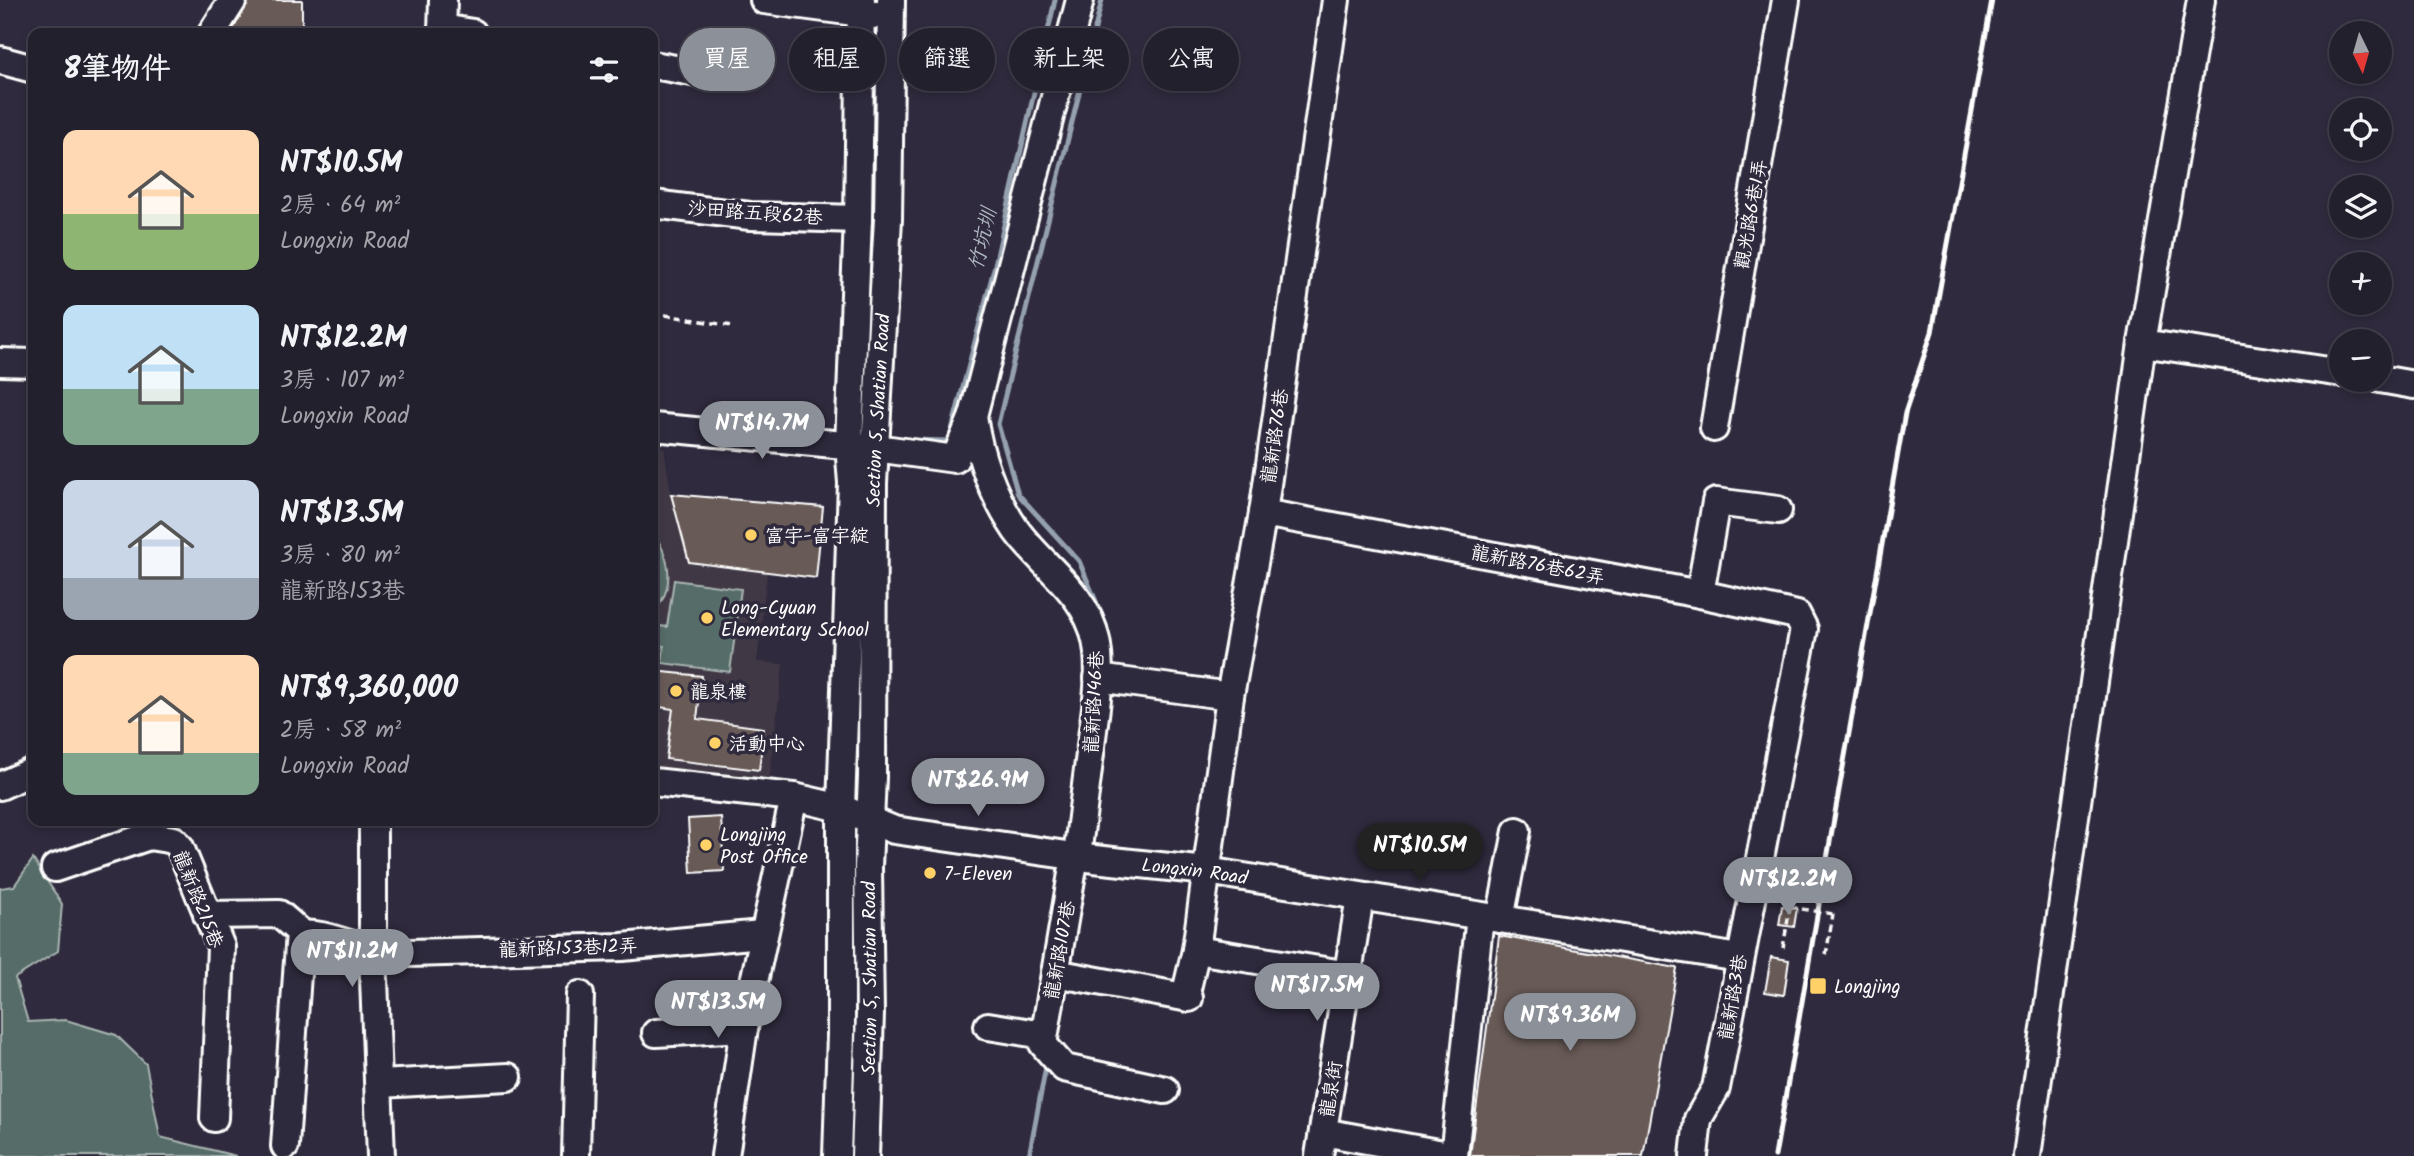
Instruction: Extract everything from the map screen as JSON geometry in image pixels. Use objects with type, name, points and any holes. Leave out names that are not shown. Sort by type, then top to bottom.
[{"type":"street","points":[[215,28],[233,0]]},
{"type":"street","points":[[442,28],[443,0]]},
{"type":"street","points":[[764,0],[891,8]]},
{"type":"street","points":[[658,427],[849,445],[955,459],[973,416],[1080,0]]},
{"type":"street","name":"龍新路76巷","points":[[1061,975],[1187,997],[1196,950],[1230,696],[1264,513],[1336,0]]},
{"type":"street","name":"觀光路6巷1弄","points":[[1714,428],[1786,0]]},
{"type":"street","points":[[2028,1156],[2142,343],[2201,0]]},
{"type":"street","name":"Section 5, Shatian Road","points":[[838,1156],[841,808],[852,483],[849,445],[858,219],[861,7]]},
{"type":"street","name":"Section 5, Shatian Road","points":[[865,1156],[870,1014],[869,820],[877,448],[888,219],[891,8]]},
{"type":"street","points":[[0,60],[28,68]]},
{"type":"street","points":[[658,66],[679,70]]},
{"type":"street","name":"沙田路五段62巷","points":[[658,205],[750,216],[858,219]]},
{"type":"street","points":[[2142,343],[2329,371]]},
{"type":"street","points":[[0,362],[28,363]]},
{"type":"street","points":[[2392,381],[2414,384]]},
{"type":"street","name":"龍新路146巷","points":[[973,416],[982,460],[1001,504],[1017,531],[1060,576],[1086,612],[1107,679],[1082,857]]},
{"type":"street","points":[[1700,594],[1716,502],[1778,510]]},
{"type":"street","name":"龍新路76巷62弄","points":[[1264,513],[1700,594],[1797,615],[1804,629]]},
{"type":"street","name":"龍新路3巷","points":[[1694,1156],[1698,1119],[1716,1088],[1804,629]]},
{"type":"street","points":[[1107,679],[1230,696]]},
{"type":"street","points":[[0,786],[28,773]]},
{"type":"street","name":"Longxin Road","points":[[658,783],[794,797],[841,808],[894,830],[1082,857],[1207,871],[1739,958]]},
{"type":"street","points":[[725,1156],[744,1028],[762,933],[794,797]]},
{"type":"street","points":[[373,826],[373,951],[381,1156]]},
{"type":"street","points":[[55,868],[149,836],[158,829]]},
{"type":"street","name":"龍新路215巷","points":[[158,829],[174,839],[180,847],[220,947],[222,966],[214,1118]]},
{"type":"street","points":[[1321,1144],[1454,1156],[1490,918],[1517,831]]},
{"type":"street","name":"龍新路107巷","points":[[1047,1046],[1082,857]]},
{"type":"street","name":"龍泉街","points":[[1321,1144],[1360,897]]},
{"type":"street","points":[[207,915],[279,914],[300,935],[285,1146]]},
{"type":"street","name":"龍新路153巷12弄","points":[[300,935],[327,935],[373,951],[622,947],[762,933]]},
{"type":"street","points":[[1196,950],[1349,975]]},
{"type":"street","points":[[576,1156],[580,995]]},
{"type":"street","points":[[988,1026],[1047,1046],[1064,1068],[1165,1090]]},
{"type":"street","points":[[656,1033],[744,1028]]},
{"type":"street","points":[[380,1084],[508,1077]]},
{"type":"path","points":[[658,314],[732,326]]},
{"type":"path","points":[[1783,948],[1790,907],[1833,914],[1826,955]]},
{"type":"shaded area","name":"Long-Cyuan Elementary School","points":[[658,447],[664,448],[672,501],[689,562],[767,573],[757,662],[783,664],[769,782],[658,769]]},
{"type":"green space","points":[[658,540],[664,552],[668,573],[668,583],[658,606]]},
{"type":"green space","points":[[674,580],[741,589],[730,672],[662,663],[664,646],[658,645],[658,626],[667,627]]},
{"type":"green space","points":[[33,859],[62,904],[58,951],[15,978],[28,1022],[66,1020],[116,1035],[146,1064],[160,1137],[236,1156],[0,1156],[0,888],[14,886]]},
{"type":"building","points":[[249,0],[302,0],[302,28],[234,28]]},
{"type":"building","name":"富宇-富宇綻","points":[[671,494],[823,507],[816,578],[689,562]]},
{"type":"building","name":"活動中心","points":[[658,672],[702,676],[697,719],[764,728],[759,770],[666,759],[673,709],[658,707]]},
{"type":"building","name":"Longjing Post Office","points":[[721,817],[724,871],[691,873],[688,819]]},
{"type":"building","points":[[1782,906],[1797,908],[1794,927],[1779,925]]},
{"type":"building","points":[[1499,936],[1677,968],[1643,1156],[1470,1156]]},
{"type":"building","points":[[1771,957],[1789,960],[1784,995],[1765,992]]},
{"type":"waterway","name":"竹坑圳","points":[[911,440],[949,441],[994,269],[1055,0]]},
{"type":"waterway","points":[[1102,0],[998,424],[1018,494],[1079,561],[1106,625],[1112,672]]},
{"type":"waterway","points":[[1099,784],[1104,748]]},
{"type":"waterway","points":[[1029,1156],[1047,1061]]},
{"type":"railway","points":[[1775,1156],[1905,413],[1932,332],[1992,0]]},
{"type":"place","name":"富宇-富宇綻","points":[[751,535]]},
{"type":"place","name":"Long-Cyuan Elementary School","points":[[707,618]]},
{"type":"place","name":"龍泉樓","points":[[676,691]]},
{"type":"place","name":"活動中心","points":[[715,743]]},
{"type":"place","name":"Longjing Post Office","points":[[706,845]]},
{"type":"place","name":"7-Eleven","points":[[930,873]]},
{"type":"place","name":"Longjing","points":[[1818,986]]}]
